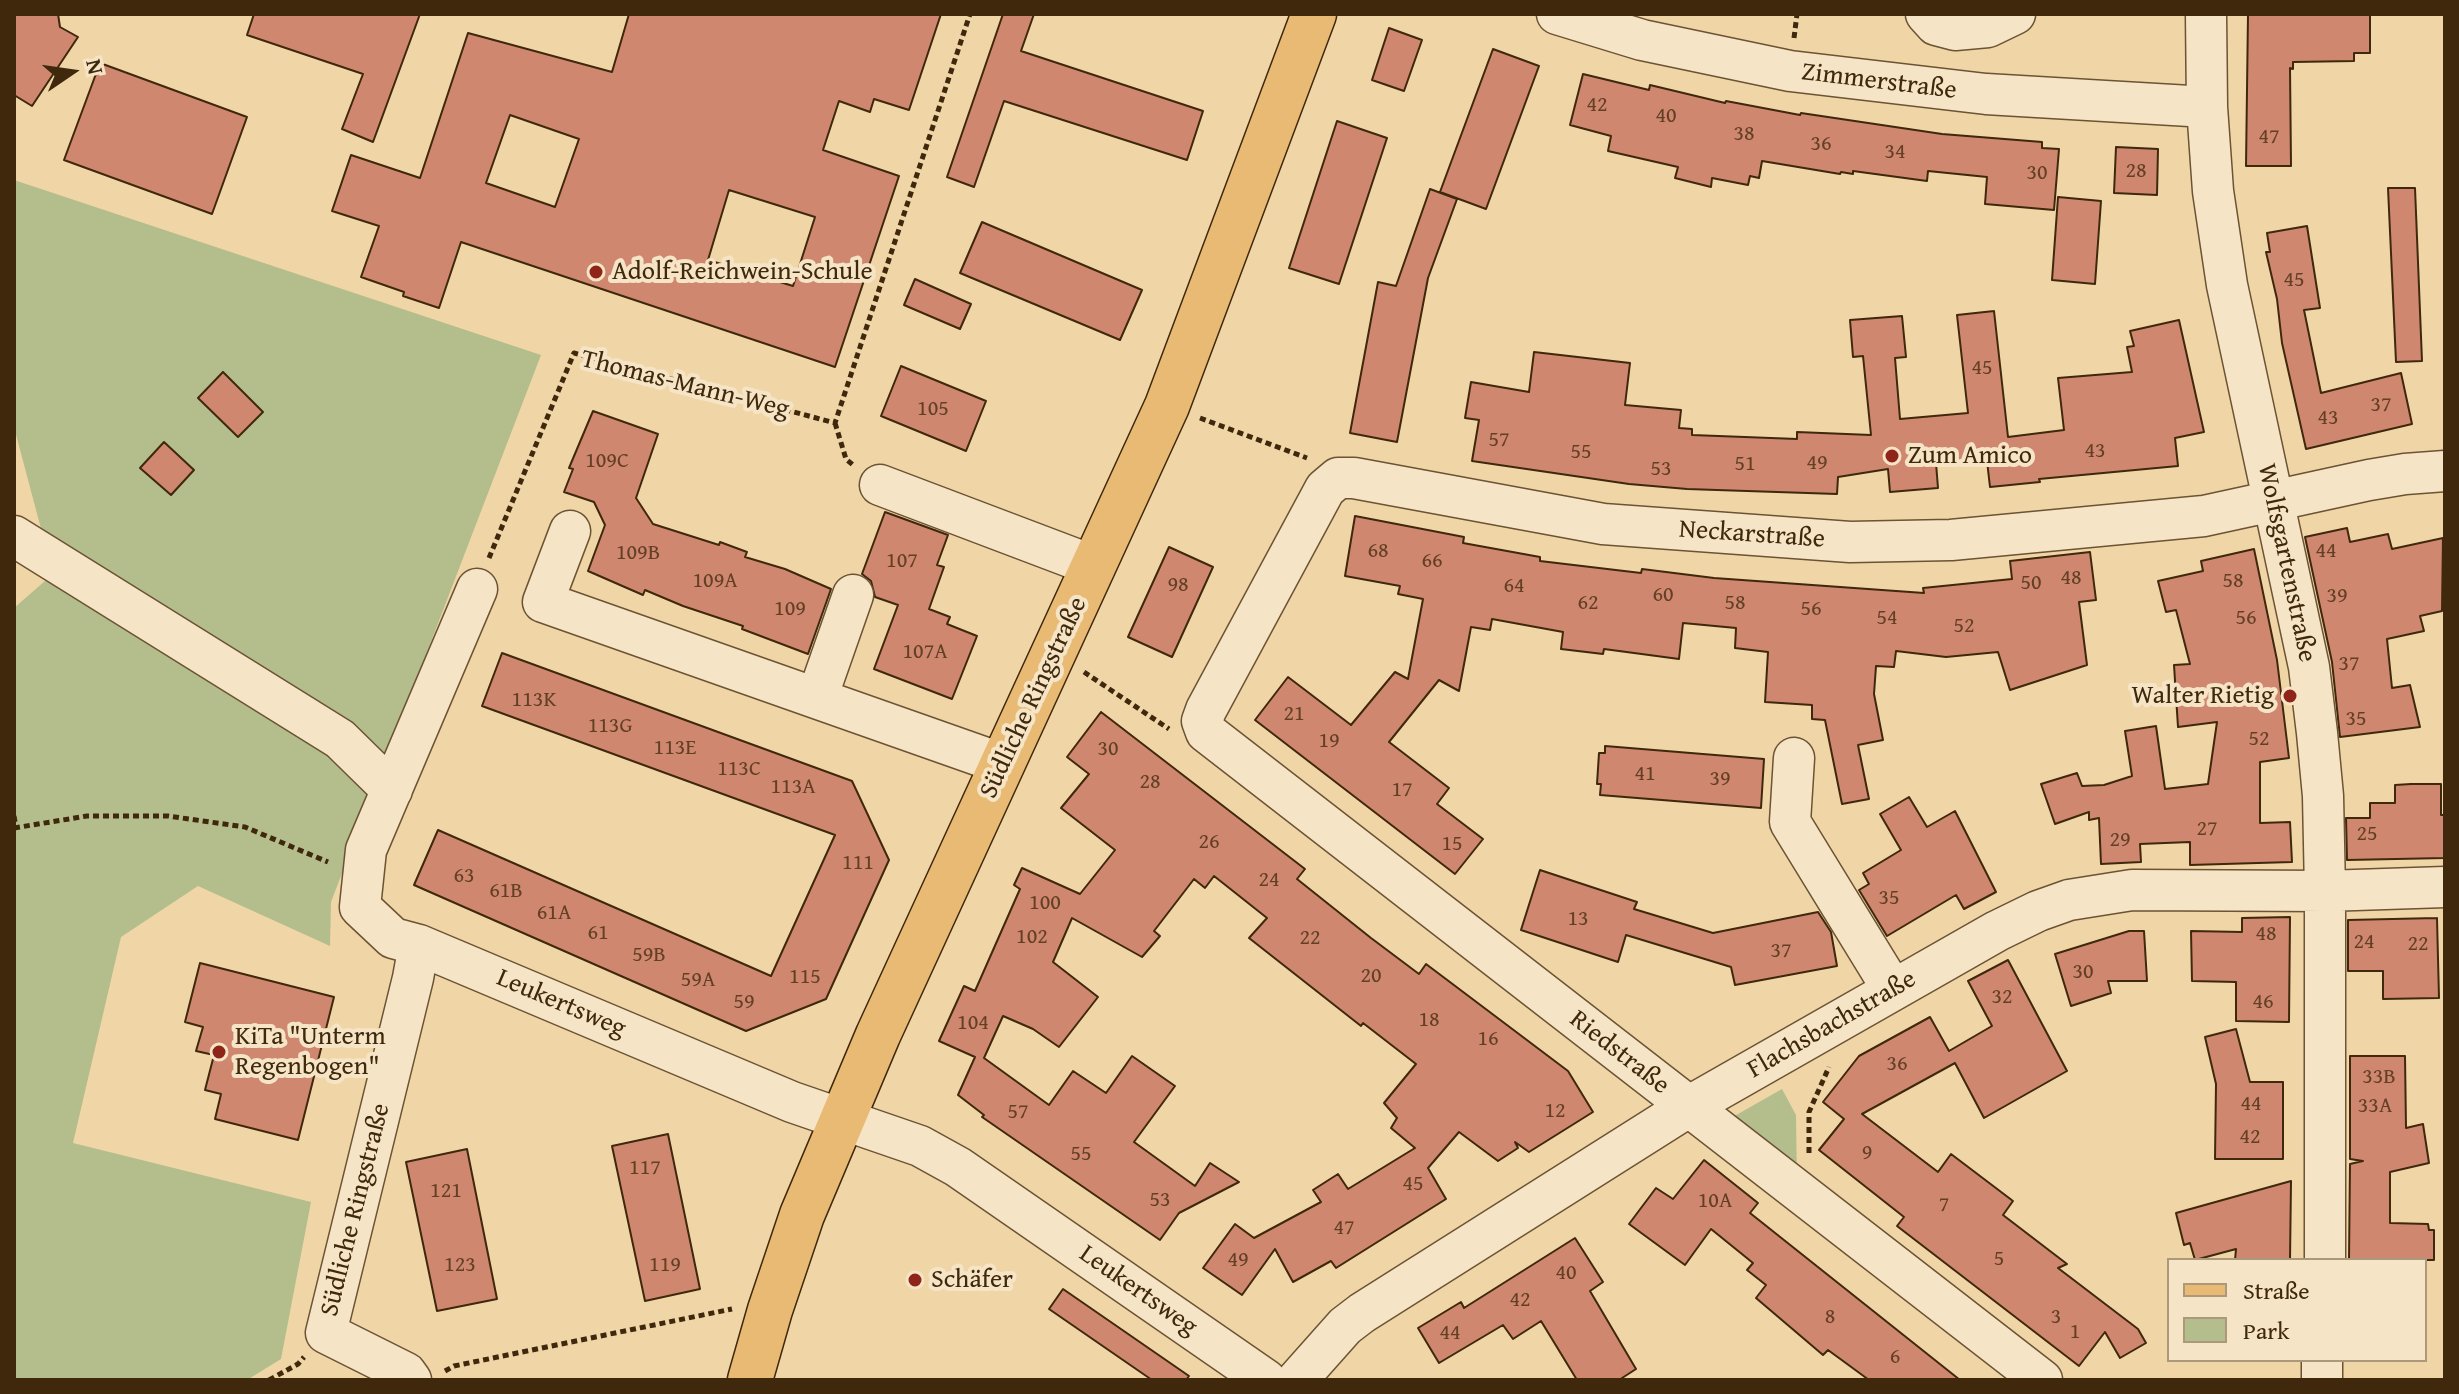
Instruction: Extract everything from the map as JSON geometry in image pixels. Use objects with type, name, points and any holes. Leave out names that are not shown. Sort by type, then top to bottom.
[{"type":"main road","name":"Südliche Ringstraße","points":[[750,1380],[802,1215],[878,1035],[1167,406],[1314,14]]},
{"type":"street","name":"Zimmerstraße","points":[[1557,14],[1642,40],[1790,71],[1986,94],[2207,107]]},
{"type":"street","points":[[1926,14],[1936,25],[1955,30],[1988,27],[2015,14]]},
{"type":"street","name":"Wolfsgartenstraße","points":[[2206,14],[2207,107],[2213,191],[2227,285],[2309,667],[2323,796],[2325,1258]]},
{"type":"street","name":"Neckarstraße","points":[[1338,478],[1354,478],[1603,524],[1850,542],[1951,540],[2204,516],[2369,480],[2445,471]]},
{"type":"street","points":[[1202,721],[1325,489],[1338,478]]},
{"type":"street","points":[[880,485],[1094,566]]},
{"type":"street","points":[[570,531],[543,602],[1003,764]]},
{"type":"street","points":[[14,536],[340,739],[392,790]]},
{"type":"street","points":[[360,907],[366,850],[477,589]]},
{"type":"street","points":[[817,698],[853,595]]},
{"type":"street","name":"Riedstraße","points":[[1202,721],[1206,732],[2042,1380]]},
{"type":"street","points":[[1794,758],[1790,822],[1893,990]]},
{"type":"street","name":"Flachsbachstraße","points":[[1297,1380],[1345,1326],[1362,1313],[1688,1107],[1997,931],[2038,911],[2069,900],[2132,890],[2325,891],[2445,887]]},
{"type":"street","name":"Leukertsweg","points":[[360,907],[393,938],[419,945],[792,1102],[920,1146],[958,1167],[1266,1380]]},
{"type":"street","name":"Südliche Ringstraße","points":[[419,945],[326,1333],[406,1373],[427,1376]]},
{"type":"path","points":[[880,485],[846,459],[835,423],[970,14]]},
{"type":"path","name":"Thomas-Mann-Weg","points":[[477,589],[574,353],[835,423]]},
{"type":"path","points":[[1167,406],[1321,463],[1338,478]]},
{"type":"path","points":[[1055,652],[1174,733],[1202,721]]},
{"type":"path","points":[[14,816],[15,828],[87,816],[168,816],[245,827],[332,863],[360,907]]},
{"type":"path","points":[[1809,1200],[1809,1112],[1828,1072],[1841,1020]]},
{"type":"path","points":[[427,1376],[454,1366],[773,1300]]},
{"type":"green space","points":[[14,180],[541,355],[331,902],[330,946],[198,886],[121,937],[73,1143],[311,1202],[281,1359],[247,1380],[14,1380],[14,608],[53,574],[14,427]]},
{"type":"green space","points":[[1782,1089],[1796,1115],[1797,1186],[1724,1122]]},
{"type":"building","points":[[14,14],[58,14],[60,27],[78,37],[32,106],[14,95]]},
{"type":"building","points":[[254,14],[420,14],[373,142],[342,129],[363,74],[247,35]]},
{"type":"building","points":[[629,14],[941,14],[909,110],[874,99],[870,112],[839,101],[823,150],[899,176],[835,367],[461,242],[439,308],[361,277],[379,226],[332,211],[351,155],[420,178],[468,33],[612,72]],"holes":[[[510,115],[579,139],[555,207],[486,183]],[[729,190],[815,217],[793,286],[708,260]]]},
{"type":"building","points":[[1003,14],[1034,14],[1021,51],[1203,111],[1187,160],[1004,101],[974,187],[947,177]]},
{"type":"building","points":[[2248,14],[2370,14],[2370,53],[2354,53],[2354,61],[2293,62],[2293,69],[2290,68],[2291,166],[2246,166]]},
{"type":"building","points":[[1389,28],[1422,40],[1404,91],[1372,80]]},
{"type":"building","points":[[1493,49],[1539,66],[1486,209],[1440,192]]},
{"type":"building","points":[[100,63],[247,117],[212,214],[64,160]]},
{"type":"building","points":[[1583,74],[1649,90],[1650,85],[1725,103],[1800,115],[1942,134],[2042,142],[2042,148],[2059,149],[2054,210],[1985,204],[1987,177],[1928,171],[1927,181],[1853,171],[1853,174],[1840,174],[1762,161],[1759,178],[1750,176],[1748,185],[1712,178],[1711,187],[1675,178],[1678,167],[1608,151],[1611,136],[1570,125]]},
{"type":"building","points":[[1337,121],[1387,138],[1339,284],[1289,268]]},
{"type":"building","points":[[2116,147],[2158,149],[2157,195],[2114,193]]},
{"type":"building","points":[[2388,188],[2415,188],[2422,361],[2396,362]]},
{"type":"building","points":[[1430,189],[1457,199],[1428,278],[1397,442],[1350,433],[1378,282],[1396,286]]},
{"type":"building","points":[[2058,197],[2101,201],[2095,284],[2052,280]]},
{"type":"building","points":[[982,222],[1142,290],[1120,340],[960,273]]},
{"type":"building","points":[[2307,226],[2320,308],[2304,310],[2321,393],[2401,373],[2412,424],[2306,449],[2282,343],[2277,299],[2266,252],[2270,252],[2267,233]]},
{"type":"building","points":[[915,279],[971,304],[960,329],[904,305]]},
{"type":"building","points":[[1994,311],[2008,437],[2064,430],[2058,378],[2132,372],[2127,347],[2134,346],[2130,331],[2179,320],[2204,432],[2175,438],[2178,466],[2039,479],[2040,482],[1990,487],[1987,461],[1936,463],[1938,488],[1890,492],[1888,469],[1838,477],[1837,494],[1629,484],[1472,461],[1479,420],[1465,418],[1471,382],[1529,392],[1534,352],[1630,363],[1625,405],[1681,410],[1679,428],[1692,429],[1692,435],[1797,439],[1797,432],[1871,435],[1863,356],[1853,357],[1850,320],[1902,316],[1906,357],[1895,358],[1900,419],[1968,413],[1957,315]]},
{"type":"building","points":[[901,366],[986,401],[966,451],[881,416]]},
{"type":"building","points":[[223,372],[263,412],[238,437],[198,398]]},
{"type":"building","points":[[593,411],[658,434],[636,498],[653,524],[719,545],[720,542],[747,552],[745,557],[785,569],[831,589],[808,654],[742,629],[743,626],[645,590],[643,595],[588,571],[605,525],[594,502],[564,492],[573,469],[569,468]]},
{"type":"building","points":[[164,442],[194,470],[171,495],[140,468]]},
{"type":"building","points":[[885,512],[948,535],[937,565],[944,567],[929,609],[950,617],[947,624],[977,636],[952,699],[874,669],[898,605],[875,597],[871,581],[862,574]]},
{"type":"building","points":[[1355,516],[1464,537],[1463,543],[1540,557],[1540,561],[1641,573],[1642,569],[1714,578],[1924,593],[1923,588],[2012,579],[2010,561],[2090,552],[2096,600],[2079,602],[2087,665],[2010,690],[1998,652],[1946,657],[1896,651],[1894,667],[1876,666],[1874,694],[1883,740],[1858,745],[1869,799],[1842,804],[1825,720],[1812,719],[1812,705],[1765,702],[1768,652],[1735,648],[1736,628],[1683,623],[1679,659],[1604,649],[1603,654],[1561,649],[1563,632],[1492,619],[1490,630],[1471,627],[1459,691],[1439,680],[1389,742],[1449,788],[1437,804],[1483,839],[1455,874],[1255,720],[1288,677],[1351,725],[1395,672],[1408,679],[1423,599],[1398,594],[1400,586],[1345,576]]},
{"type":"building","points":[[2347,528],[2350,542],[2388,534],[2392,549],[2443,538],[2442,611],[2420,616],[2424,631],[2387,639],[2392,688],[2410,685],[2420,727],[2340,737],[2332,662],[2305,537]]},
{"type":"building","points":[[1169,547],[1213,567],[1172,657],[1128,637]]},
{"type":"building","points":[[2254,549],[2277,660],[2289,758],[2260,762],[2260,823],[2290,822],[2292,862],[2190,865],[2190,842],[2140,844],[2141,862],[2101,864],[2099,818],[2089,820],[2089,812],[2055,824],[2041,784],[2077,773],[2082,786],[2104,785],[2132,776],[2125,731],[2156,726],[2165,789],[2208,784],[2217,722],[2178,727],[2174,665],[2190,664],[2176,610],[2166,612],[2158,581],[2203,571],[2201,561]]},
{"type":"building","points":[[502,653],[852,781],[889,860],[826,999],[746,1031],[414,885],[438,830],[771,976],[835,835],[482,706]]},
{"type":"building","points":[[1101,712],[1305,869],[1297,879],[1371,938],[1419,974],[1426,964],[1568,1071],[1593,1112],[1529,1152],[1515,1142],[1518,1148],[1498,1161],[1459,1132],[1428,1168],[1446,1199],[1336,1268],[1331,1261],[1293,1282],[1275,1249],[1242,1295],[1203,1268],[1235,1224],[1254,1238],[1321,1202],[1313,1190],[1338,1174],[1348,1189],[1415,1148],[1391,1128],[1397,1118],[1384,1103],[1416,1064],[1363,1023],[1361,1026],[1249,938],[1267,918],[1214,876],[1205,888],[1194,879],[1154,931],[1160,936],[1142,957],[1072,918],[1053,962],[1098,997],[1059,1047],[1033,1029],[1003,1016],[984,1058],[1049,1105],[1073,1071],[1106,1093],[1132,1056],[1175,1086],[1134,1142],[1195,1186],[1210,1163],[1239,1182],[1179,1213],[1160,1240],[982,1117],[984,1115],[958,1095],[975,1057],[939,1041],[964,986],[975,991],[1020,889],[1014,885],[1022,868],[1080,894],[1115,850],[1061,808],[1089,774],[1067,757]]},
{"type":"building","points":[[1605,746],[1764,759],[1761,808],[1600,795],[1601,784],[1597,784],[1599,753],[1605,753]]},
{"type":"building","points":[[2441,784],[2445,858],[2347,860],[2346,818],[2370,818],[2370,803],[2395,803],[2395,785]]},
{"type":"building","points":[[1909,797],[1927,827],[1955,811],[1996,892],[1964,909],[1956,895],[1887,936],[1859,890],[1869,884],[1863,873],[1901,850],[1880,814]]},
{"type":"building","points":[[1540,870],[1637,902],[1634,909],[1713,933],[1818,912],[1831,932],[1837,966],[1735,985],[1731,967],[1626,935],[1618,962],[1521,930]]},
{"type":"building","points":[[2290,917],[2289,1022],[2236,1021],[2236,982],[2192,981],[2191,931],[2242,932],[2242,918]]},
{"type":"building","points":[[2437,918],[2439,998],[2383,999],[2383,971],[2348,971],[2348,920]]},
{"type":"building","points":[[2129,931],[2144,931],[2147,981],[2108,981],[2111,993],[2071,1006],[2055,954]]},
{"type":"building","points":[[2008,960],[2067,1071],[1984,1118],[1955,1063],[1862,1114],[1938,1172],[1951,1154],[2013,1201],[2003,1215],[2067,1264],[2058,1268],[2138,1329],[2146,1343],[2120,1358],[2105,1332],[2079,1366],[1897,1226],[1904,1217],[1819,1150],[1844,1119],[1823,1102],[1859,1056],[1930,1017],[1949,1051],[1992,1026],[1968,981]]},
{"type":"building","points":[[200,963],[334,997],[298,1140],[215,1119],[221,1094],[205,1090],[214,1055],[196,1051],[203,1027],[185,1022]]},
{"type":"building","points":[[2236,1029],[2250,1082],[2283,1082],[2283,1159],[2215,1159],[2216,1084],[2205,1037]]},
{"type":"building","points":[[2350,1056],[2405,1056],[2406,1128],[2423,1124],[2429,1163],[2390,1172],[2390,1223],[2428,1224],[2429,1230],[2434,1230],[2434,1260],[2349,1258],[2350,1164],[2363,1161],[2350,1159]]},
{"type":"building","points":[[668,1134],[700,1289],[645,1301],[612,1146]]},
{"type":"building","points":[[467,1149],[497,1299],[437,1311],[406,1162]]},
{"type":"building","points":[[1704,1160],[1758,1203],[1750,1213],[1960,1380],[1869,1380],[1828,1350],[1823,1355],[1756,1298],[1766,1285],[1747,1270],[1753,1263],[1711,1229],[1685,1265],[1629,1224],[1656,1188],[1673,1199]]},
{"type":"building","points":[[2291,1181],[2290,1258],[2235,1258],[2236,1249],[2194,1258],[2190,1243],[2184,1245],[2176,1213]]},
{"type":"building","points":[[1575,1238],[1603,1282],[1590,1291],[1636,1369],[1619,1380],[1577,1380],[1541,1321],[1513,1339],[1503,1325],[1439,1363],[1418,1328],[1461,1302],[1464,1308]]},
{"type":"building","points":[[1063,1289],[1189,1376],[1186,1380],[1152,1380],[1049,1309]]},
{"type":"place","name":"Adolf-Reichwein-Schule","points":[[596,272]]},
{"type":"place","name":"Zum Amico","points":[[1892,456]]},
{"type":"place","name":"Walter Rietig","points":[[2290,696]]},
{"type":"place","name":"KiTa \"Unterm Regenbogen\"","points":[[219,1052]]},
{"type":"place","name":"Schäfer","points":[[915,1280]]}]
